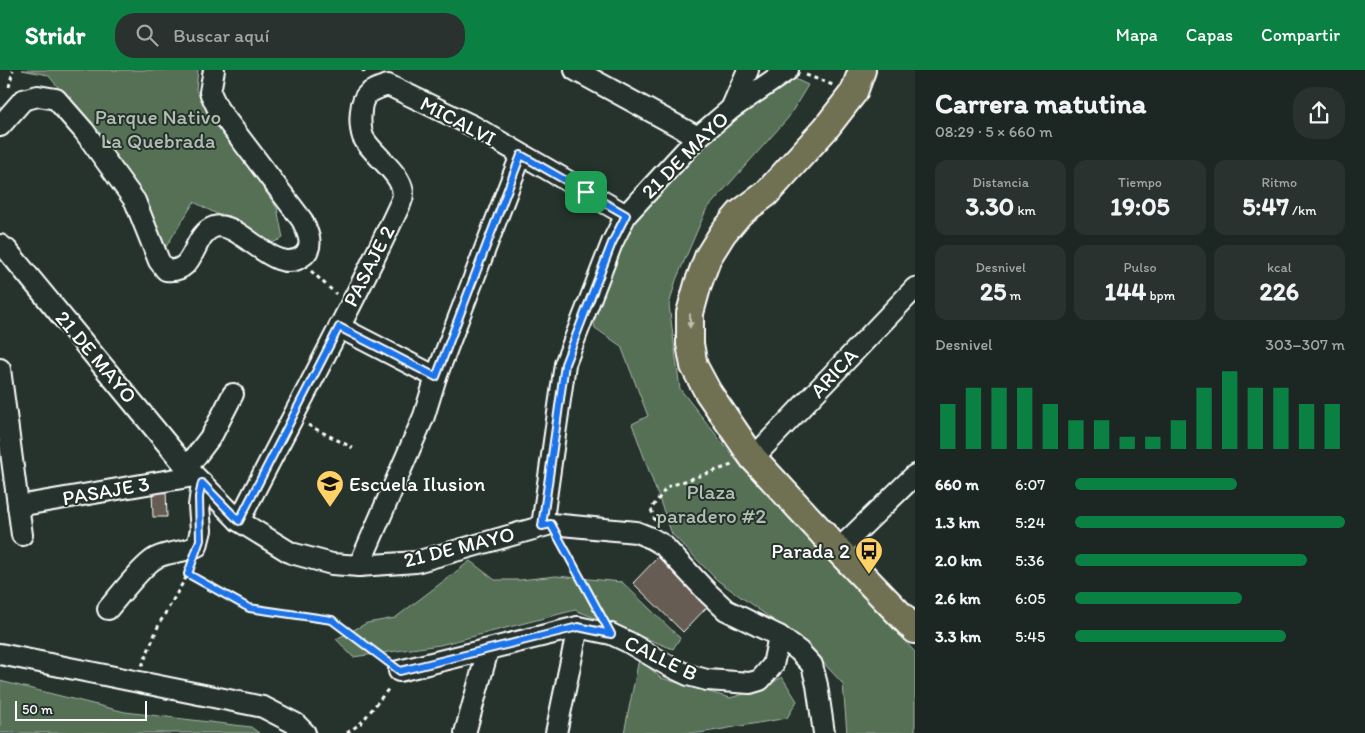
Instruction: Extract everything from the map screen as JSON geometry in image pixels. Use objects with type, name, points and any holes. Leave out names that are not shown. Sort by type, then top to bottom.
[{"type":"main road","points":[[858,81],[826,128],[766,194],[740,213],[723,233],[708,257],[698,284],[690,314],[690,344],[694,366],[708,392],[753,458],[915,630]]},
{"type":"street","points":[[0,126],[24,100],[38,96],[56,99],[84,131],[135,201],[159,261],[166,270],[174,271],[184,266],[205,232],[215,227],[233,230],[269,255],[283,260],[299,259],[308,251],[310,239],[302,220],[218,109],[210,92],[214,70]]},
{"type":"street","points":[[575,70],[698,137]]},
{"type":"street","points":[[731,109],[748,70]]},
{"type":"street","name":"21 DE MAYO","points":[[0,245],[7,250],[194,475],[239,521],[290,553],[332,564],[358,566],[416,562],[546,525],[565,364],[612,243],[626,215],[698,137],[731,109],[795,72]]},
{"type":"street","name":"MICALVI","points":[[403,198],[402,184],[392,170],[379,158],[364,137],[360,123],[361,103],[369,91],[388,85],[473,126],[626,215]]},
{"type":"street","points":[[358,566],[424,416],[436,377],[521,155]]},
{"type":"street","name":"PASAJE 2","points":[[239,521],[370,268],[403,198]]},
{"type":"street","name":"ARICA","points":[[753,458],[915,288]]},
{"type":"street","points":[[339,327],[436,377]]},
{"type":"street","points":[[0,369],[22,535]]},
{"type":"street","points":[[108,609],[151,561],[163,555],[190,550],[197,546],[201,530],[194,475],[233,394]]},
{"type":"street","points":[[838,550],[915,474]]},
{"type":"street","name":"PASAJE 3","points":[[18,506],[194,475]]},
{"type":"street","points":[[546,525],[636,532],[663,545],[726,610],[779,636],[799,651],[812,665],[819,694],[824,733]]},
{"type":"street","points":[[556,733],[578,627]]},
{"type":"street","name":"CALLE B","points":[[400,671],[578,627],[611,634],[688,675],[707,680],[750,683],[760,680],[773,665],[779,636]]},
{"type":"street","points":[[465,733],[488,650]]},
{"type":"street","points":[[0,654],[264,706],[296,724],[305,733]]},
{"type":"path","points":[[795,72],[858,81]]},
{"type":"path","points":[[299,259],[349,307]]},
{"type":"path","points":[[292,417],[353,448]]},
{"type":"path","points":[[663,545],[651,509],[666,487],[753,458]]},
{"type":"path","points":[[546,525],[611,634]]},
{"type":"path","points":[[137,680],[159,624],[188,574],[197,546]]},
{"type":"path","points":[[188,574],[249,608],[332,620],[400,671],[388,692],[361,723],[347,733]]},
{"type":"green space","name":"Parque Nativo La Quebrada","points":[[22,70],[198,70],[196,90],[277,208],[283,238],[272,243],[194,202],[164,250],[96,133],[48,75]]},
{"type":"green space","name":"Plaza paradero #2","points":[[795,79],[808,85],[788,118],[706,210],[676,280],[669,305],[680,389],[739,464],[915,652],[915,733],[847,733],[843,684],[804,642],[717,580],[672,534],[632,424],[648,416],[621,346],[595,328],[592,309],[623,234],[670,174],[730,120]]},
{"type":"green space","points":[[470,561],[495,580],[520,580],[556,576],[622,582],[680,638],[673,649],[575,610],[440,645],[353,657],[336,639],[367,623],[395,618]]},
{"type":"green space","points":[[639,659],[661,678],[730,698],[761,689],[782,677],[797,701],[787,718],[700,733],[624,733]]},
{"type":"green space","points":[[0,681],[125,712],[251,727],[259,733],[0,733]]},
{"type":"building","points":[[166,490],[167,517],[153,517],[152,491]]},
{"type":"building","points":[[658,557],[708,606],[683,632],[633,583]]},
{"type":"place","name":"Escuela Ilusion","points":[[330,508]]},
{"type":"place","name":"Parada 2","points":[[869,575]]},
{"type":"route","points":[[521,155],[586,192],[626,215],[612,243],[565,364],[542,526],[551,524],[611,634],[578,627],[400,671],[332,620],[249,608],[188,574],[200,540],[199,497],[202,483],[239,521],[339,327],[436,377],[521,155]]}]
